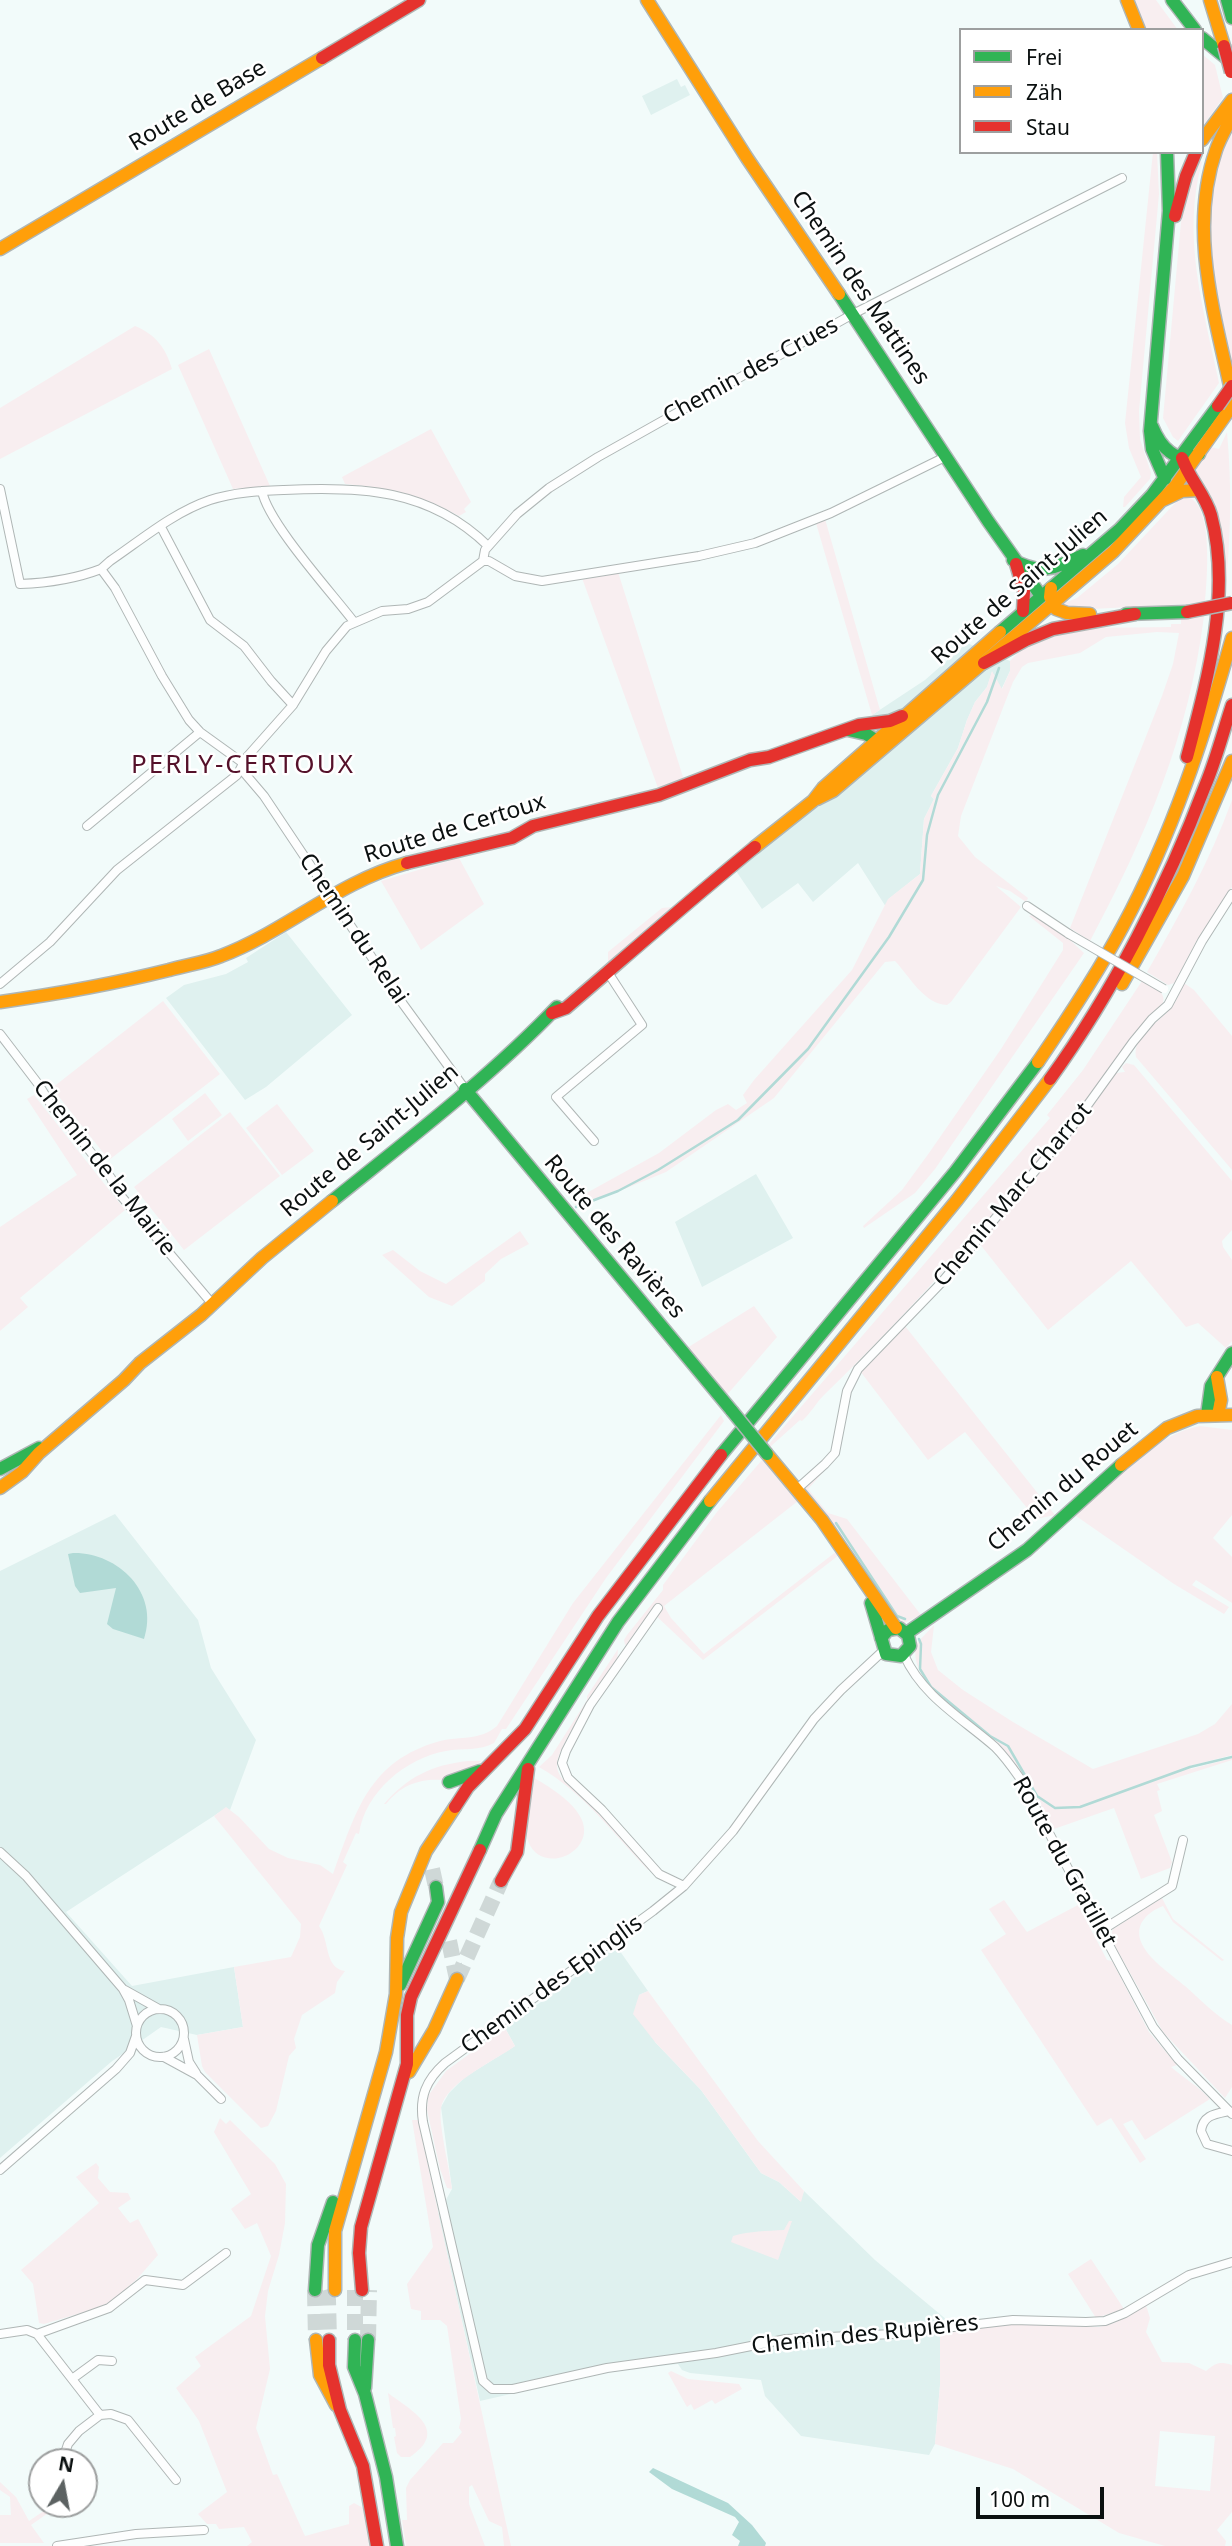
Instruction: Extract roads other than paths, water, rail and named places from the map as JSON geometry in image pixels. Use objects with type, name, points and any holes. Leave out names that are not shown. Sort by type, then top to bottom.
[{"type":"main road","name":"Route de Base","points":[[0,249],[419,0]]},
{"type":"main road","name":"Chemin des Mattines","points":[[647,0],[747,158],[1015,562],[1046,601]]},
{"type":"main road","points":[[1127,0],[1138,28]]},
{"type":"main road","points":[[1172,0],[1193,28]]},
{"type":"main road","points":[[1210,0],[1232,71]]},
{"type":"main road","points":[[1227,0],[1232,18]]},
{"type":"main road","points":[[1204,40],[1232,71]]},
{"type":"main road","points":[[1204,137],[1232,100]]},
{"type":"main road","points":[[1232,116],[1215,151],[1205,194],[1204,249],[1213,309],[1232,395]]},
{"type":"main road","points":[[1165,479],[1151,446],[1151,420],[1166,253],[1167,154]]},
{"type":"main road","points":[[1166,253],[1182,188],[1195,154]]},
{"type":"main road","name":"Route de Saint-Julien","points":[[0,1469],[38,1448],[262,1258],[421,1129],[552,1013],[566,1008],[683,905],[813,801],[833,791],[881,744],[906,714],[1023,611],[1046,601],[1113,552],[1163,500],[1232,386]]},
{"type":"main road","points":[[1184,465],[1199,454],[1232,406]]},
{"type":"main road","points":[[1151,420],[1161,444],[1184,465],[1208,504],[1214,526],[1217,557],[1211,648],[1199,712],[1161,847]]},
{"type":"main road","name":"Route de Saint-Julien","points":[[881,744],[984,663],[1138,511],[1165,479],[1184,465]]},
{"type":"main road","points":[[1163,500],[1182,491],[1198,490]]},
{"type":"main road","points":[[1015,562],[1030,569],[1048,570],[1099,547]]},
{"type":"main road","points":[[1015,562],[1024,591],[1023,611]]},
{"type":"main road","points":[[1046,601],[1065,613],[1083,618]]},
{"type":"main road","points":[[984,663],[1035,636],[1083,618],[1187,612],[1232,603]]},
{"type":"main road","points":[[468,1787],[426,1851],[401,1912],[397,1938],[396,1994],[380,2082],[325,2262],[325,2290],[317,2252],[374,2068],[388,1986],[395,1906],[431,1824],[446,1802],[468,1787],[525,1728],[598,1616],[695,1485],[948,1181],[1029,1075],[1110,950],[1161,847],[1204,736],[1232,638]]},
{"type":"main road","points":[[362,2290],[368,2279],[359,2253],[363,2216],[403,2080],[409,2050],[408,2004],[496,1814],[594,1658],[679,1539],[775,1418],[989,1160],[1065,1058],[1130,950],[1171,869],[1206,785],[1232,705]]},
{"type":"main road","name":"Route de Certoux","points":[[0,1002],[127,980],[219,957],[261,938],[365,877],[393,866],[512,838],[533,827],[659,794],[750,760],[769,757],[859,725],[890,721],[906,714]]},
{"type":"main road","points":[[848,730],[866,734],[881,744]]},
{"type":"main road","points":[[1065,1058],[1098,1022],[1147,944],[1194,850],[1232,761]]},
{"type":"main road","name":"Route des Ravières","points":[[465,1089],[797,1489]]},
{"type":"main road","name":"Route de Saint-Julien","points":[[0,1488],[22,1472],[38,1453],[124,1381],[140,1363],[201,1315],[212,1301]]},
{"type":"main road","points":[[1232,1353],[1211,1385],[1219,1415],[1232,1423]]},
{"type":"main road","name":"Chemin du Rouet","points":[[901,1631],[1027,1550],[1104,1479],[1163,1431],[1185,1419],[1219,1415]]},
{"type":"main road","points":[[797,1489],[850,1559],[867,1589],[910,1644],[904,1655],[894,1657],[882,1645],[867,1589]]},
{"type":"main road","points":[[882,1645],[886,1631],[901,1631]]},
{"type":"main road","points":[[501,1881],[517,1852],[524,1788],[534,1752]]},
{"type":"main road","points":[[449,1782],[489,1767]]},
{"type":"main road","points":[[432,1868],[429,1857],[434,1839]]},
{"type":"main road","points":[[396,1994],[439,1902],[436,1887]]},
{"type":"main road","points":[[446,1921],[449,1941]]},
{"type":"main road","points":[[403,2080],[434,2030],[457,1979]]},
{"type":"main road","points":[[340,2410],[323,2390],[317,2362],[326,2340],[340,2410],[363,2466],[377,2546]]},
{"type":"main road","points":[[365,2394],[362,2340],[354,2367],[365,2394],[386,2477],[397,2546]]},
{"type":"street","name":"Chemin des Crues","points":[[483,561],[485,550],[517,514],[576,470],[853,314],[1122,178]]},
{"type":"street","points":[[0,984],[50,942],[117,870],[237,775],[293,705],[334,640],[354,622],[382,611],[428,602],[483,561],[489,561],[515,576],[542,581],[727,551],[767,539],[831,513],[947,456]]},
{"type":"street","points":[[0,489],[20,584],[37,584],[83,576],[101,569],[161,527],[209,500],[262,491],[366,489],[420,502],[456,519],[488,546]]},
{"type":"street","points":[[262,491],[264,500],[286,534],[354,622]]},
{"type":"street","points":[[161,527],[210,620],[244,646],[293,705]]},
{"type":"street","name":"Chemin du Relai","points":[[101,569],[115,588],[189,720],[242,766],[402,1004],[465,1089]]},
{"type":"street","points":[[87,826],[200,732]]},
{"type":"street","name":"Chemin Marc Charrot","points":[[797,1489],[829,1461],[835,1452],[847,1391],[858,1369],[941,1283],[1071,1128],[1152,1018],[1168,1005],[1211,925],[1232,894]]},
{"type":"street","points":[[1027,906],[1069,934],[1174,994]]},
{"type":"street","points":[[594,1141],[556,1097],[642,1025],[607,971]]},
{"type":"street","name":"Chemin de la Mairie","points":[[0,1034],[53,1108],[111,1178],[116,1190],[212,1301]]},
{"type":"street","points":[[658,1608],[590,1705],[562,1763],[568,1778],[602,1810],[659,1874],[684,1886]]},
{"type":"street","name":"Chemin des Epinglis","points":[[489,2387],[483,2381],[479,2370],[441,2206],[422,2113],[424,2090],[445,2063],[684,1886],[733,1831],[814,1719],[882,1645]]},
{"type":"street","name":"Route du Gratillet","points":[[904,1655],[930,1694],[998,1750],[1019,1777],[1157,2034],[1230,2113]]},
{"type":"street","points":[[1102,1930],[1172,1886],[1184,1840]]},
{"type":"street","points":[[0,1852],[26,1876],[123,1989],[130,2000],[137,2026],[130,2053],[117,2069],[0,2170]]},
{"type":"street","points":[[123,1989],[159,2009],[171,2011],[180,2018],[189,2062],[197,2076]]},
{"type":"street","points":[[137,2026],[145,2014],[159,2009]]},
{"type":"street","points":[[136,2036],[145,2052],[156,2057],[164,2057],[177,2050],[184,2039]]},
{"type":"street","points":[[164,2057],[197,2076],[221,2099]]},
{"type":"street","points":[[1230,2113],[1209,2116],[1203,2122],[1201,2131],[1207,2144],[1232,2151]]},
{"type":"street","points":[[37,2334],[109,2308],[145,2280],[183,2285],[226,2253]]},
{"type":"street","name":"Chemin des Rupières","points":[[489,2387],[499,2390],[513,2389],[605,2368],[716,2353],[786,2339],[893,2334],[1013,2320],[1105,2321],[1125,2313],[1189,2275],[1232,2262]]},
{"type":"street","points":[[0,2334],[27,2330],[37,2334],[100,2415]]},
{"type":"street","points":[[72,2379],[98,2360],[112,2361]]},
{"type":"street","points":[[67,2448],[100,2415],[122,2416],[176,2480]]},
{"type":"street","points":[[57,2546],[136,2534],[204,2530]]},
{"type":"water","points":[[68,1554],[105,1559],[131,1578],[146,1606],[144,1639],[113,1629],[107,1624],[116,1588],[80,1593],[75,1586]]},
{"type":"water","points":[[653,2468],[728,2503],[752,2525],[766,2543],[765,2546],[738,2546],[740,2541],[732,2535],[739,2522],[735,2517],[672,2489],[649,2472]]},
{"type":"waterway","points":[[576,1207],[618,1191],[658,1170],[738,1120],[808,1049],[889,937],[923,880],[927,835],[938,795],[987,702],[999,668]]},
{"type":"waterway","points":[[836,1523],[897,1616],[905,1619]]},
{"type":"waterway","points":[[919,1639],[920,1669],[931,1687],[990,1736],[1008,1746],[1037,1796],[1055,1808],[1080,1807],[1190,1767],[1232,1757]]},
{"type":"tunnel","points":[[432,1869],[436,1887]]},
{"type":"tunnel","points":[[457,1979],[501,1881]]},
{"type":"tunnel","points":[[449,1941],[457,1979]]},
{"type":"tunnel","points":[[315,2290],[316,2340]]},
{"type":"tunnel","points":[[325,2290],[328,2300],[329,2340]]},
{"type":"tunnel","points":[[355,2290],[355,2340]]},
{"type":"tunnel","points":[[368,2340],[369,2290]]},
{"type":"district","name":"PERLY-CERTOUX","points":[[243,766]]}]
